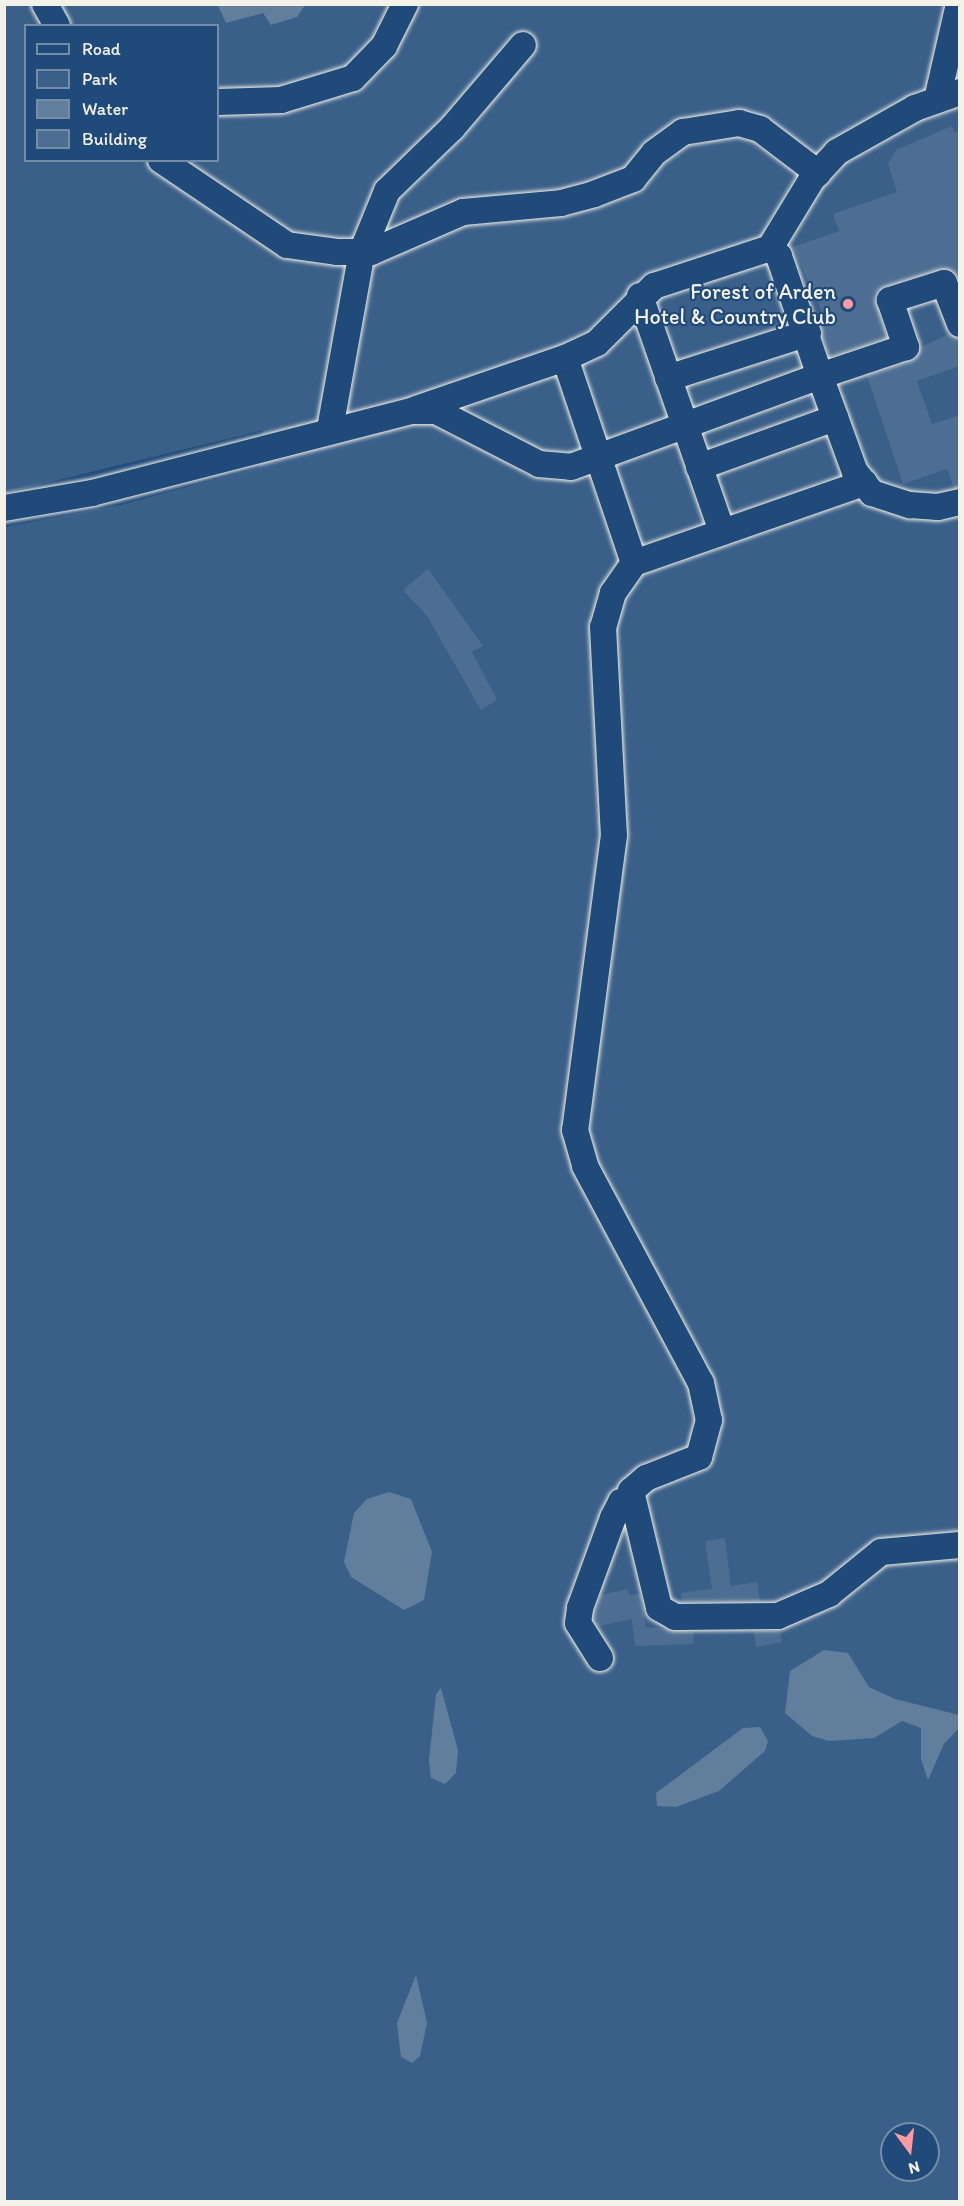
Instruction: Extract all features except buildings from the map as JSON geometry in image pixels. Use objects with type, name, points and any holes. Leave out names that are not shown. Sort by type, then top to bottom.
[{"type":"lane","points":[[45,4],[56,24]]},
{"type":"lane","points":[[219,102],[280,100],[353,78],[384,46],[405,4]]},
{"type":"lane","points":[[4,508],[92,493],[330,429],[412,411],[565,358],[597,343],[640,296],[654,286],[770,248],[818,173],[859,137],[949,96],[959,4]]},
{"type":"lane","points":[[330,429],[362,252],[387,190],[452,128],[523,45]]},
{"type":"lane","points":[[164,162],[287,245],[362,252],[463,212],[561,203],[633,179],[654,153],[683,132],[739,123],[760,129],[818,173]]},
{"type":"lane","points":[[770,248],[779,256],[808,333],[835,418],[864,483],[872,493],[910,505],[938,507],[960,502]]},
{"type":"lane","points":[[412,411],[436,411],[539,464],[571,467],[906,347],[890,300],[944,283],[960,324]]},
{"type":"lane","points":[[640,296],[722,532]]},
{"type":"lane","points":[[668,378],[808,333]]},
{"type":"lane","points":[[565,358],[634,563]]},
{"type":"lane","points":[[699,467],[835,418]]},
{"type":"lane","points":[[600,1658],[578,1623],[580,1608],[612,1518],[630,1499],[635,1483],[699,1457],[709,1420],[701,1383],[585,1166],[575,1130],[614,835],[603,627],[613,593],[634,563],[864,483]]},
{"type":"lane","points":[[630,1499],[659,1608],[675,1617],[778,1616],[829,1594],[881,1552],[960,1545]]},
{"type":"green space","points":[[5,5],[959,5],[959,2201],[5,2201],[5,527],[121,505],[259,468],[263,430],[5,493]]},
{"type":"water","points":[[305,5],[297,17],[271,25],[263,13],[226,23],[218,6]]},
{"type":"water","points":[[389,1492],[411,1499],[432,1552],[424,1600],[404,1610],[351,1577],[344,1562],[354,1513],[367,1499]]},
{"type":"water","points":[[824,1650],[848,1653],[869,1687],[895,1699],[959,1715],[959,1728],[944,1744],[928,1780],[921,1759],[921,1728],[902,1721],[874,1738],[829,1741],[812,1736],[785,1713],[790,1671]]},
{"type":"water","points":[[441,1688],[458,1750],[456,1773],[445,1784],[431,1778],[429,1760],[436,1694]]},
{"type":"water","points":[[760,1727],[768,1741],[765,1751],[719,1791],[676,1807],[657,1806],[656,1793],[743,1728]]},
{"type":"water","points":[[416,1975],[427,2023],[420,2056],[412,2063],[401,2057],[397,2023]]},
{"type":"place","name":"Forest of Arden Hotel & Country Club","points":[[848,304]]}]
